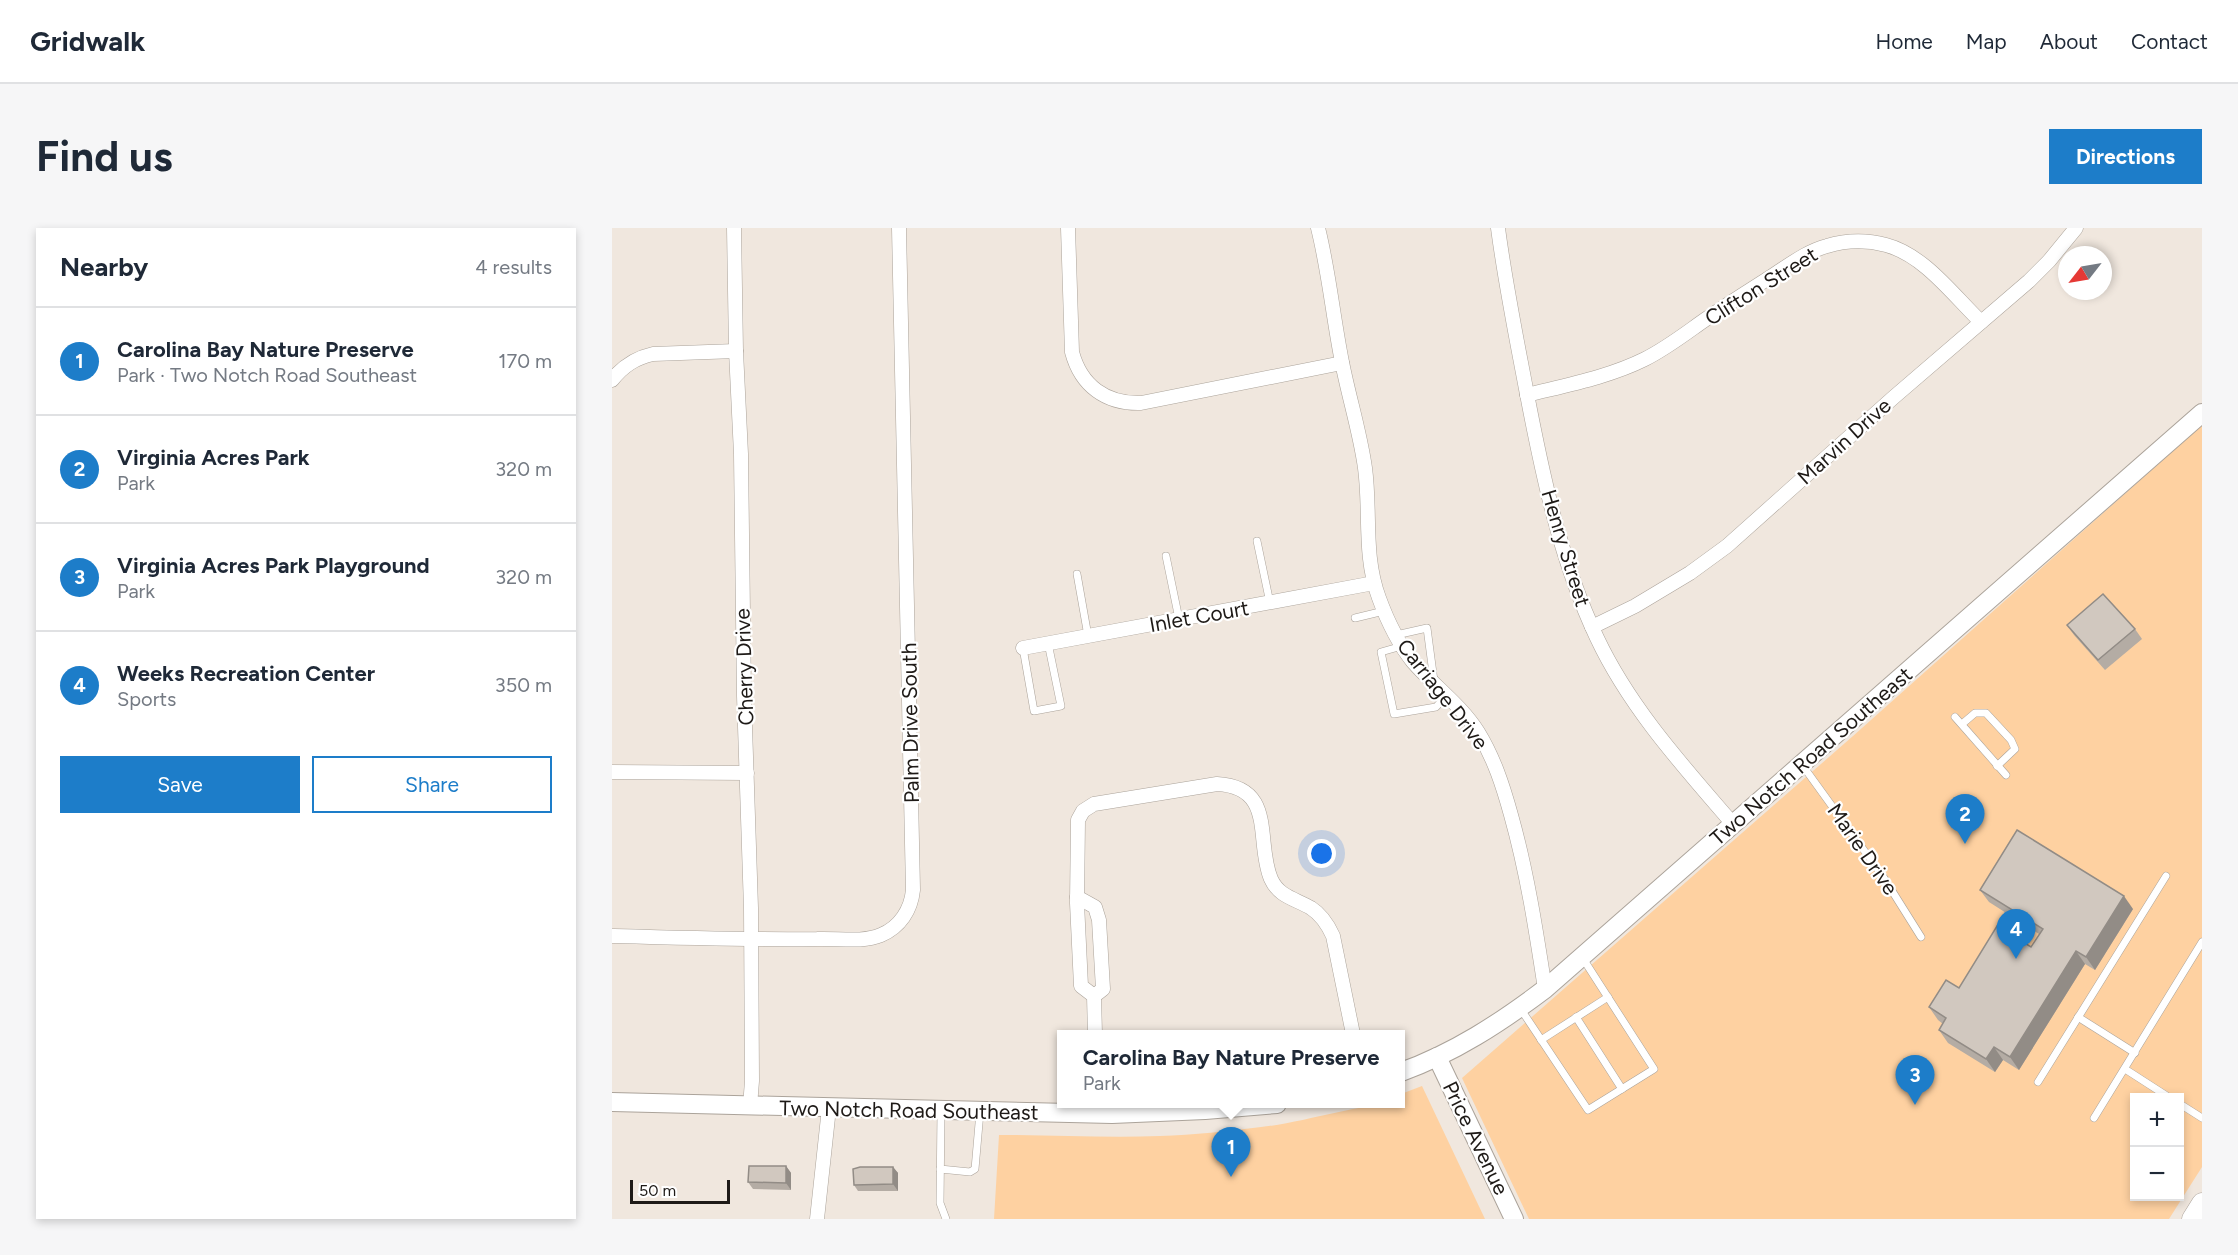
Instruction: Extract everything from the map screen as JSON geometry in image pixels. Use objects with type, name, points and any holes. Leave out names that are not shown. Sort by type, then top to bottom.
[{"type":"main road","points":[[2192,1219],[2202,1203]]},
{"type":"street","name":"Cherry Drive","points":[[734,228],[751,940],[752,1081],[750,1106]]},
{"type":"street","name":"Palm Drive South","points":[[612,936],[751,940],[875,937],[884,934],[905,916],[912,898],[899,228]]},
{"type":"street","points":[[1068,228],[1074,362],[1092,388],[1109,399],[1129,404],[1141,403],[1342,363]]},
{"type":"street","name":"Carriage Drive","points":[[1318,228],[1342,363],[1360,438],[1365,471],[1367,546],[1374,583],[1384,611],[1399,641],[1414,662],[1447,695],[1476,729],[1494,761],[1517,837],[1532,902],[1545,989]]},
{"type":"street","name":"Henry Street","points":[[1498,228],[1540,458],[1564,549],[1592,627],[1621,681],[1644,716],[1679,762],[1733,824]]},
{"type":"street","name":"Marvin Drive","points":[[1592,627],[1635,606],[1719,553],[2029,281],[2076,228]]},
{"type":"street","name":"Clifton Street","points":[[1527,395],[1603,375],[1646,359],[1682,338],[1727,305],[1798,259],[1814,250],[1840,243],[1868,242],[1888,245],[1912,256],[1933,273],[1981,322]]},
{"type":"street","points":[[612,380],[625,366],[642,356],[736,351]]},
{"type":"street","name":"Two Notch Road Southeast","points":[[1405,1070],[1437,1058],[1490,1028],[1545,989],[2202,413]]},
{"type":"street","name":"Inlet Court","points":[[1023,648],[1374,583]]},
{"type":"street","points":[[612,772],[747,773]]},
{"type":"street","points":[[1094,996],[1081,986],[1077,897],[1078,820],[1083,810],[1094,804],[1217,784],[1234,785],[1258,806],[1271,878],[1279,892],[1313,909],[1327,923],[1333,936],[1352,1030]]},
{"type":"street","points":[[1077,897],[1095,907],[1099,920],[1102,989],[1094,996]]},
{"type":"street","points":[[1094,996],[1095,1030]]},
{"type":"street","name":"Price Avenue","points":[[1437,1058],[1514,1219]]},
{"type":"street","name":"Two Notch Road Southeast","points":[[612,1102],[980,1112],[1098,1109],[1170,1113],[1229,1108]]},
{"type":"street","points":[[817,1219],[829,1108]]},
{"type":"lane","points":[[1257,541],[1270,603]]},
{"type":"lane","points":[[1166,556],[1179,619]]},
{"type":"lane","points":[[1077,574],[1088,636]]},
{"type":"lane","points":[[1355,618],[1384,611]]},
{"type":"lane","points":[[1434,682],[1427,628],[1381,652],[1394,714],[1436,707],[1447,695]]},
{"type":"lane","points":[[1023,648],[1034,711],[1061,706],[1048,643]]},
{"type":"lane","points":[[1962,724],[1976,713],[1986,713],[2011,740],[2015,749],[1998,766]]},
{"type":"lane","points":[[1955,717],[2006,775]]},
{"type":"lane","name":"Marie Drive","points":[[1802,764],[1884,878],[1921,937]]},
{"type":"lane","points":[[2038,1082],[2166,876]]},
{"type":"lane","points":[[2094,1118],[2202,942]]},
{"type":"lane","points":[[1520,1008],[1588,1110],[1654,1069],[1582,957]]},
{"type":"lane","points":[[1541,1040],[1608,997]]},
{"type":"lane","points":[[1576,1017],[1622,1089]]},
{"type":"lane","points":[[2078,1017],[2135,1053]]},
{"type":"lane","points":[[2125,1069],[2162,1093]]},
{"type":"lane","points":[[2184,1107],[2202,1118]]},
{"type":"lane","points":[[941,1111],[940,1203],[946,1219]]},
{"type":"lane","points":[[940,1169],[970,1172],[975,1169],[980,1112]]},
{"type":"shaded area","points":[[2202,425],[2202,1167],[2184,1195],[2184,1093],[2130,1093],[2130,1201],[2180,1201],[2169,1219],[1529,1219],[1462,1078],[1853,736]]},
{"type":"shaded area","points":[[1422,1086],[1485,1219],[994,1219],[999,1135],[1140,1137],[1236,1130],[1279,1125],[1360,1108],[1405,1108],[1405,1092]]},
{"type":"building","points":[[2103,594],[2135,629],[2098,660],[2067,625]]},
{"type":"building","points":[[2017,830],[2124,896],[2086,957],[2076,951],[2010,1057],[1994,1047],[1986,1059],[1939,1030],[1946,1018],[1929,1007],[1946,980],[1959,988],[1997,926],[2031,947],[2043,929],[1980,890]]},
{"type":"building","points":[[749,1166],[786,1166],[786,1183],[748,1182]]},
{"type":"building","points":[[893,1167],[893,1184],[854,1185],[853,1169]]},
{"type":"place","name":"Virginia Acres Park","points":[[1965,844]]},
{"type":"place","name":"Weeks Recreation Center","points":[[2016,959]]},
{"type":"place","name":"Virginia Acres Park Playground","points":[[1915,1105]]},
{"type":"place","name":"Carolina Bay Nature Preserve","points":[[1231,1177]]}]
